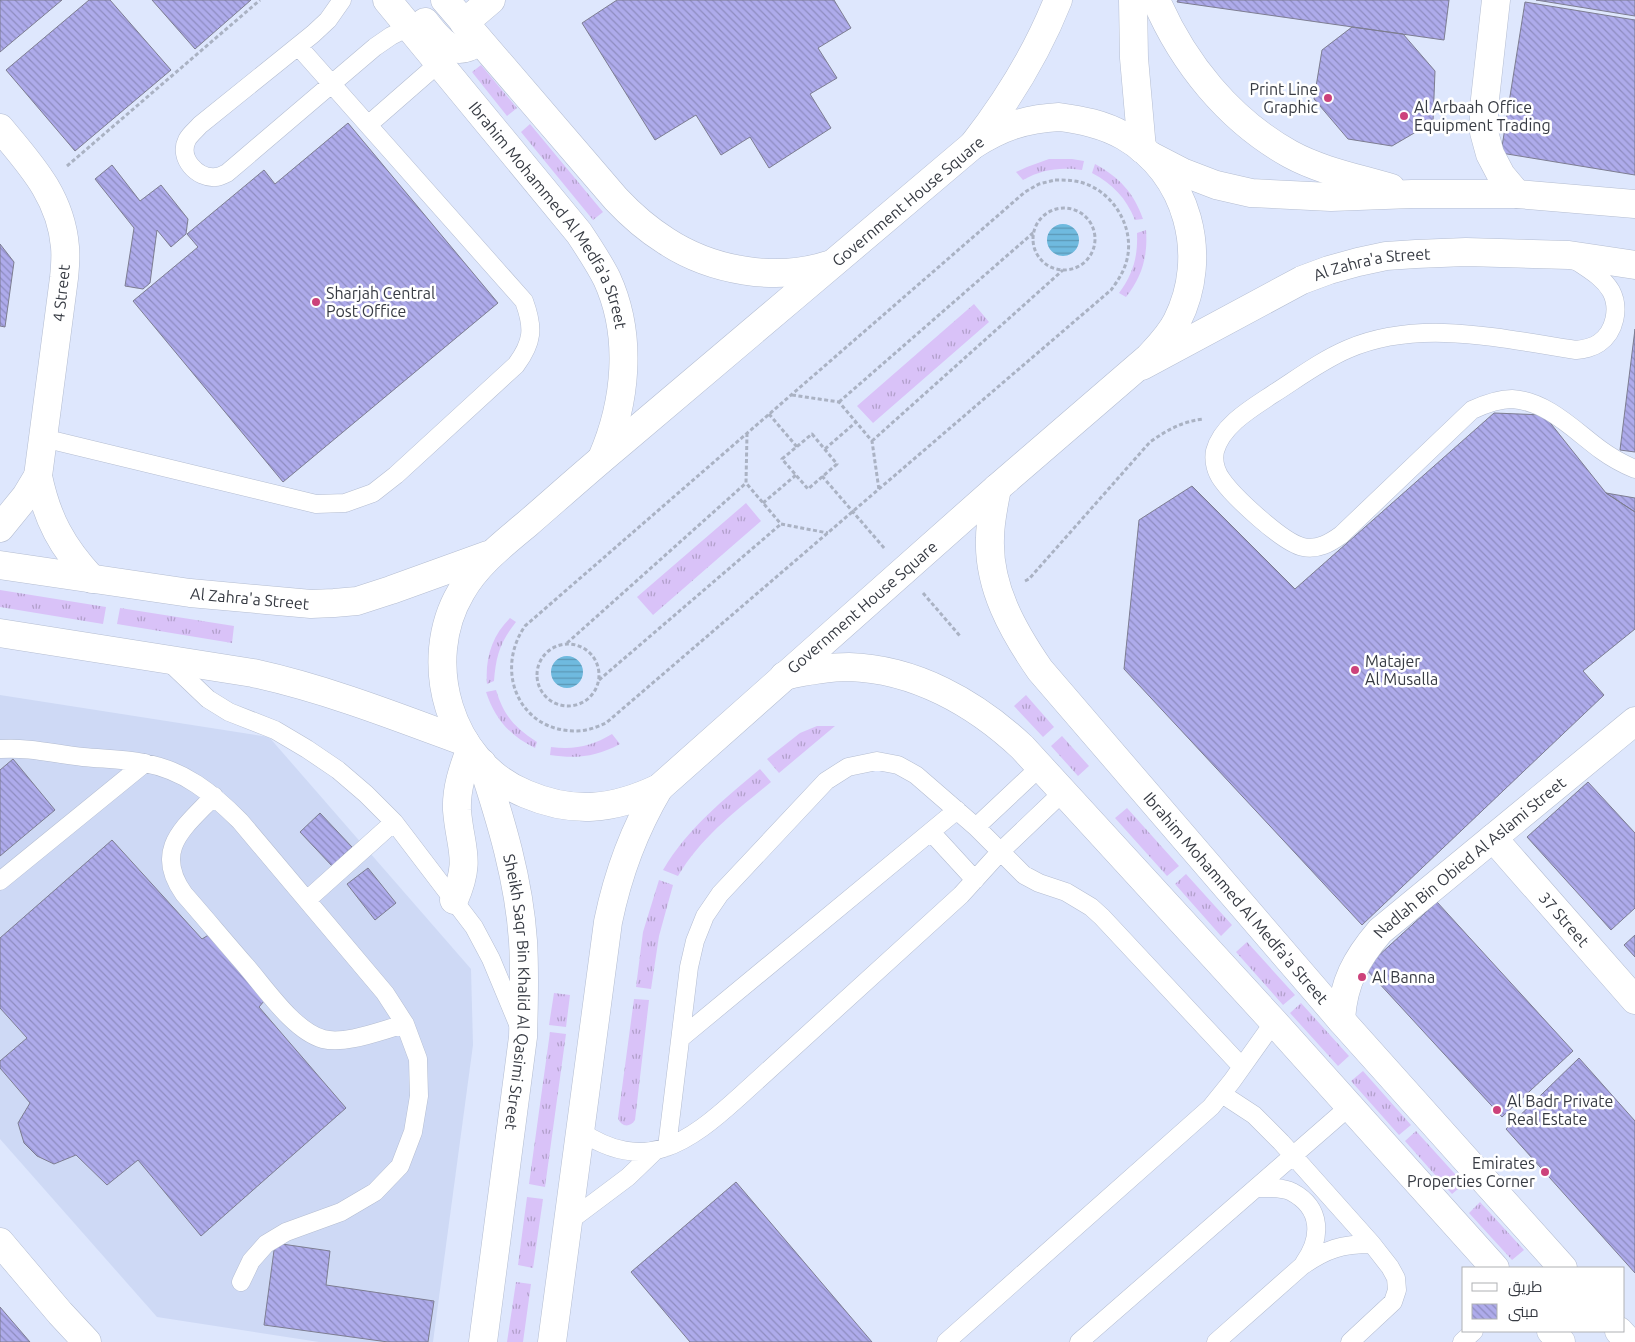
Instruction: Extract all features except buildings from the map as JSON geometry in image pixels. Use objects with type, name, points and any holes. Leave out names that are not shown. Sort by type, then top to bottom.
[{"type":"main road","name":"Ibrahim Mohammed Al Medfa'a Street","points":[[387,0],[579,233],[607,280],[616,305],[622,332],[623,376],[618,411],[611,436],[601,460]]},
{"type":"main road","points":[[402,0],[412,7],[444,44],[456,48],[468,47],[472,32],[491,0]]},
{"type":"main road","points":[[445,0],[616,199],[632,215],[667,242],[708,260],[733,268],[758,272],[810,271],[832,264]]},
{"type":"main road","points":[[973,145],[1021,78],[1041,41],[1058,0]]},
{"type":"main road","points":[[1133,0],[1134,58],[1146,152],[1182,172],[1208,182],[1251,193],[1331,197],[1412,194],[1518,194],[1635,204]]},
{"type":"main road","points":[[1156,0],[1176,40],[1192,64],[1209,86],[1250,126],[1290,154],[1308,162],[1412,194]]},
{"type":"main road","points":[[1496,0],[1484,108],[1484,132],[1490,154],[1501,175],[1518,194]]},
{"type":"main road","name":"Government House Square","points":[[1058,117],[1081,120],[1103,126],[1124,136],[1146,152],[1166,173],[1177,192],[1192,235],[1193,258],[1191,280],[1185,302],[1176,322],[1164,341],[1149,357],[783,676],[659,788],[637,798],[614,804],[590,808],[566,806],[542,801],[520,792],[500,778],[472,752],[453,719],[445,694],[442,668],[444,642],[450,616],[460,592],[475,571],[494,552],[973,145],[992,133],[1036,118],[1058,117]]},
{"type":"main road","name":"4 Street","points":[[0,128],[34,168],[50,193],[61,220],[66,249],[64,278],[38,476],[43,499],[55,529],[76,562],[92,579]]},
{"type":"main road","name":"Al Zahra'a Street","points":[[1132,372],[1302,280],[1330,270],[1386,256],[1466,252],[1569,255],[1635,265]]},
{"type":"main road","name":"4 Street","points":[[0,528],[26,496],[38,476]]},
{"type":"main road","name":"Ibrahim Mohammed Al Medfa'a Street","points":[[997,488],[990,539],[997,589],[1008,618],[1022,645],[1040,670],[1341,1020],[1562,1267]]},
{"type":"main road","name":"Al Zahra'a Street","points":[[0,565],[238,598],[310,604],[357,601],[494,552]]},
{"type":"main road","points":[[0,633],[253,673],[290,681],[361,703],[472,752],[462,770],[458,793],[457,808],[465,853],[465,868],[454,900]]},
{"type":"main road","points":[[783,676],[815,669],[849,667],[882,671],[915,679],[960,700],[982,713],[1022,747],[1040,766],[1494,1267]]},
{"type":"main road","name":"Nadlah Bin Obied Al Aslami Street","points":[[1341,1020],[1342,1001],[1347,982],[1366,946],[1380,931],[1635,721]]},
{"type":"main road","name":"Sheikh Saqr Bin Khalid Al Qasimi Street","points":[[472,752],[506,842],[517,896],[524,950],[523,1037],[482,1342]]},
{"type":"main road","points":[[552,1342],[608,922],[619,875],[629,845],[642,815],[659,788]]},
{"type":"main road","name":"37 Street","points":[[1493,838],[1635,1000]]},
{"type":"main road","points":[[0,1242],[87,1342]]},
{"type":"main road","points":[[1552,1332],[1561,1342]]},
{"type":"main road","points":[[1620,1332],[1629,1342]]},
{"type":"lane","points":[[342,0],[328,20],[193,133],[186,142],[185,152],[189,163],[196,172],[205,177],[217,178],[227,173],[375,47],[409,27]]},
{"type":"lane","points":[[43,438],[316,504],[345,503],[373,493],[396,475],[516,365],[526,351],[531,335],[531,318],[524,301],[298,46]]},
{"type":"lane","points":[[368,125],[438,63]]},
{"type":"lane","points":[[1569,255],[1603,281],[1615,301],[1616,313],[1613,325],[1599,343],[1588,348],[1576,350],[1476,335],[1412,333],[1380,338],[1348,349],[1319,364],[1244,413],[1220,439],[1215,453],[1216,467],[1222,480],[1254,513],[1291,543],[1304,548],[1330,543],[1341,535],[1472,410],[1491,402],[1512,399],[1533,403],[1559,417],[1603,452],[1635,469]]},
{"type":"lane","points":[[165,659],[208,699],[229,712],[275,730],[308,749],[338,770],[394,822],[474,927],[506,991],[523,1037]]},
{"type":"lane","points":[[0,749],[20,748],[82,757],[145,763],[170,771],[193,782],[214,796],[240,821],[385,993],[405,1024],[418,1059],[419,1096],[413,1132],[400,1166],[375,1192],[341,1212],[286,1232],[266,1244],[251,1261],[241,1282]]},
{"type":"lane","points":[[568,1222],[614,1189],[661,1149],[681,1038],[689,967],[694,941],[705,916],[720,894],[826,781],[848,766],[877,761],[898,765],[916,775],[976,827],[1024,875],[1039,883],[1066,892],[1090,907],[1102,917],[1242,1067]]},
{"type":"lane","points":[[0,882],[145,763]]},
{"type":"lane","points":[[976,827],[1040,766]]},
{"type":"lane","points":[[580,1131],[597,1142],[635,1153],[661,1149],[688,1137],[722,1112],[946,909],[1000,852],[1063,792]]},
{"type":"lane","points":[[214,796],[176,838],[171,852],[170,868],[175,882],[184,894],[291,1018],[312,1035],[324,1039],[350,1039],[405,1024]]},
{"type":"lane","points":[[681,1038],[957,810]]},
{"type":"lane","points":[[306,900],[394,822]]},
{"type":"lane","points":[[931,832],[975,880]]},
{"type":"lane","points":[[946,1342],[1211,1108],[1274,1022]]},
{"type":"lane","points":[[1222,1094],[1254,1115],[1294,1155],[1372,1244],[1396,1278],[1397,1290],[1393,1302],[1350,1342]]},
{"type":"lane","points":[[1078,1342],[1350,1106]]},
{"type":"lane","points":[[1257,1188],[1291,1191],[1306,1201],[1315,1216],[1317,1231],[1315,1246],[1302,1266]]},
{"type":"lane","points":[[1216,1342],[1302,1266],[1317,1256],[1334,1248],[1352,1244],[1372,1244]]},
{"type":"lane","points":[[1462,1342],[1473,1332]]},
{"type":"path","points":[[45,185],[260,0]]},
{"type":"path","points":[[1055,180],[1071,180],[1086,184],[1112,202],[1122,216],[1127,230],[1129,246],[1124,270],[1111,290],[829,533],[606,723],[585,730],[563,730],[549,726],[536,719],[525,709],[517,696],[512,682],[510,667],[512,652],[517,638],[525,626],[769,414],[1025,192],[1039,184],[1055,180]]},
{"type":"path","points":[[1068,208],[1077,210],[1091,223],[1095,242],[1093,251],[1088,259],[1072,269],[1063,270],[1048,265],[1036,254],[1033,244],[1033,233],[1036,224],[1050,211],[1068,208]]},
{"type":"path","points":[[839,402],[1033,233]]},
{"type":"path","points":[[872,441],[1063,270]]},
{"type":"path","points":[[791,395],[839,402],[872,441],[879,490]]},
{"type":"path","points":[[769,414],[797,447]]},
{"type":"path","points":[[997,589],[1015,586],[1028,579],[1150,442],[1183,423],[1218,418],[1237,421]]},
{"type":"path","points":[[824,449],[856,422]]},
{"type":"path","points":[[747,433],[746,483],[780,524],[829,533]]},
{"type":"path","points":[[812,434],[824,449],[837,464],[808,489],[782,459],[812,434]]},
{"type":"path","points":[[763,503],[796,474]]},
{"type":"path","points":[[822,476],[840,496]]},
{"type":"path","points":[[567,643],[578,645],[588,650],[597,664],[599,680],[596,690],[590,697],[582,703],[572,706],[553,702],[540,687],[537,677],[538,667],[542,658],[548,651],[567,643],[746,483]]},
{"type":"path","points":[[599,680],[780,524]]},
{"type":"shaded area","points":[[0,695],[269,737],[471,969],[473,1045],[433,1342],[319,1342],[157,1317],[0,1139]]},
{"type":"green space","points":[[481,65],[517,108],[507,116],[472,72]]},
{"type":"green space","points":[[530,124],[603,212],[593,220],[521,132]]},
{"type":"green space","points":[[1049,159],[1084,161],[1082,170],[1052,170],[1038,173],[1023,180],[1016,172],[1027,167]]},
{"type":"green space","points":[[1095,164],[1111,174],[1125,187],[1135,201],[1143,219],[1135,220],[1118,192],[1092,173]]},
{"type":"green space","points":[[1146,230],[1146,249],[1143,266],[1136,282],[1126,297],[1119,293],[1134,265],[1137,250],[1137,233]]},
{"type":"green space","points":[[974,304],[989,322],[873,423],[857,406]]},
{"type":"green space","points":[[746,503],[761,521],[653,615],[637,597]]},
{"type":"green space","points":[[0,590],[106,607],[103,624],[0,607]]},
{"type":"green space","points":[[120,608],[234,626],[232,643],[117,624]]},
{"type":"green space","points":[[510,618],[516,622],[506,636],[500,650],[494,681],[487,684],[487,665],[491,648],[499,632]]},
{"type":"green space","points":[[496,690],[506,714],[516,726],[537,742],[535,748],[518,738],[504,726],[486,692]]},
{"type":"green space","points":[[1026,695],[1054,727],[1043,737],[1014,706]]},
{"type":"green space","points":[[817,726],[835,726],[779,773],[767,759],[800,733]]},
{"type":"green space","points":[[612,734],[620,744],[603,752],[577,757],[550,755],[551,747],[568,748],[583,746],[597,742]]},
{"type":"green space","points":[[1062,736],[1089,766],[1078,776],[1051,746]]},
{"type":"green space","points":[[760,769],[771,782],[709,836],[678,876],[663,870],[684,841],[707,815]]},
{"type":"green space","points":[[1127,808],[1179,866],[1167,876],[1115,818]]},
{"type":"green space","points":[[1186,874],[1232,925],[1221,936],[1175,884]]},
{"type":"green space","points":[[659,880],[673,885],[659,936],[651,989],[636,987],[643,932]]},
{"type":"green space","points":[[1247,942],[1295,995],[1283,1005],[1236,952]]},
{"type":"green space","points":[[554,993],[570,995],[566,1027],[549,1025]]},
{"type":"green space","points":[[634,999],[649,1000],[635,1120],[631,1124],[623,1125],[618,1118]]},
{"type":"green space","points":[[1301,1003],[1349,1056],[1338,1066],[1290,1013]]},
{"type":"green space","points":[[550,1032],[566,1034],[545,1187],[529,1184]]},
{"type":"green space","points":[[1363,1071],[1411,1125],[1399,1135],[1351,1081]]},
{"type":"green space","points":[[1416,1131],[1464,1184],[1452,1194],[1405,1141]]},
{"type":"green space","points":[[527,1197],[543,1199],[533,1268],[518,1265]]},
{"type":"green space","points":[[1480,1202],[1524,1250],[1512,1260],[1469,1213]]},
{"type":"green space","points":[[516,1282],[531,1284],[523,1342],[507,1342]]},
{"type":"water","points":[[1063,224],[1069,225],[1074,229],[1078,234],[1078,246],[1074,251],[1069,255],[1063,256],[1057,255],[1052,251],[1048,246],[1047,240],[1048,234],[1052,229],[1057,225]]},
{"type":"water","points":[[567,656],[573,657],[578,661],[582,666],[582,678],[578,683],[573,687],[567,688],[561,687],[556,683],[552,678],[551,672],[552,666],[556,661],[561,657]]},
{"type":"place","name":"Print Line Graphic","points":[[1328,98]]},
{"type":"place","name":"Al Arbaah Office Equipment Trading","points":[[1404,116]]},
{"type":"place","name":"Sharjah Central Post Office","points":[[316,302]]},
{"type":"place","name":"Matajer Al Musalla","points":[[1355,670]]},
{"type":"place","name":"Al Banna","points":[[1362,977]]},
{"type":"place","name":"Al Badr Private Real Estate","points":[[1497,1110]]},
{"type":"place","name":"Emirates Properties Corner","points":[[1545,1172]]}]
